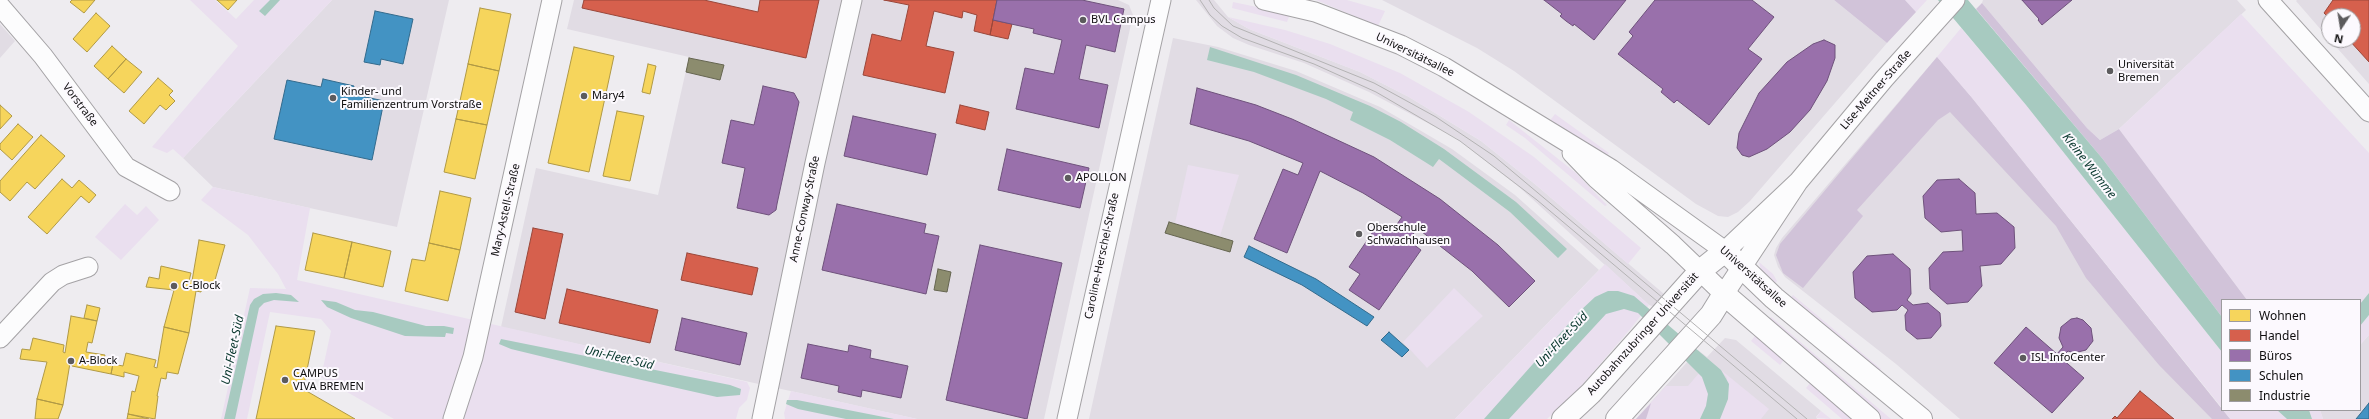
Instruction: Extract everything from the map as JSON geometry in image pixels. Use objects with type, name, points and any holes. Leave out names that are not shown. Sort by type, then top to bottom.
[{"type":"main road","name":"Universitätsallee","points":[[1725,251],[1743,266],[1774,298],[1922,419]]},
{"type":"main road","name":"Autobahnzubringer Universität","points":[[1563,419],[1591,393],[1700,271],[1725,251]]},
{"type":"main road","name":"Universitätsallee","points":[[1724,294],[1869,419]]},
{"type":"main road","points":[[1617,419],[1711,314],[1724,294]]},
{"type":"street","name":"Mary-Astell-Straße","points":[[453,419],[462,397],[476,343],[552,0]]},
{"type":"street","name":"Anne-Conway-Straße","points":[[762,419],[815,163],[852,0]]},
{"type":"street","name":"Caroline-Herschel-Straße","points":[[1067,419],[1161,0]]},
{"type":"street","name":"Universitätsallee","points":[[1264,0],[1315,12],[1401,45],[1486,91],[1611,169],[1725,251]]},
{"type":"street","points":[[2268,0],[2369,112]]},
{"type":"street","name":"Vorstraße","points":[[0,6],[44,56],[126,167],[170,192]]},
{"type":"street","name":"Lise-Meitner-Straße","points":[[1743,266],[1798,182],[1884,79],[1950,6]]},
{"type":"street","name":"Universitätsallee","points":[[1555,135],[1596,178],[1674,245],[1724,294]]},
{"type":"street","name":"Lise-Meitner-Straße","points":[[1725,251],[1798,182]]},
{"type":"street","points":[[1724,294],[1743,266]]},
{"type":"street","points":[[0,338],[52,282],[64,275],[88,267]]},
{"type":"shaded area","points":[[190,0],[215,0],[236,19],[254,0],[332,0],[183,158],[173,149],[167,153],[152,147],[238,46]]},
{"type":"shaded area","name":"Kinder- und Familienzentrum Vorstraße","points":[[332,0],[449,0],[397,227],[213,187],[183,158]]},
{"type":"shaded area","points":[[574,0],[1118,0],[1129,5],[1133,15],[1044,419],[917,419],[501,327],[536,168],[658,195],[689,57],[567,29]]},
{"type":"shaded area","points":[[1196,0],[1214,0],[1228,17],[1249,29],[1360,72],[1409,97],[1481,141],[1536,185],[1664,294],[1655,307],[1649,305],[1519,187],[1456,138],[1369,92],[1304,63],[1249,45],[1233,38],[1217,26]]},
{"type":"shaded area","points":[[1316,0],[1347,0],[1385,11],[1378,26]]},
{"type":"shaded area","points":[[1382,0],[1834,0],[1887,43],[1750,201],[1738,212],[1728,217],[1718,216],[1696,204],[1514,71],[1477,48]]},
{"type":"shaded area","points":[[1834,0],[1905,0],[1916,12],[1887,43]]},
{"type":"shaded area","points":[[1905,0],[1927,0],[1916,12]]},
{"type":"shaded area","name":"Universität Bremen","points":[[1983,0],[2237,0],[2246,10],[2119,129],[2100,140],[2087,128],[1982,3]]},
{"type":"shaded area","points":[[2369,0],[2369,84],[2337,48],[2361,48],[2361,8],[2321,8],[2321,30],[2296,1]]},
{"type":"shaded area","points":[[1233,2],[1290,14],[1287,22],[1232,8]]},
{"type":"shaded area","points":[[1982,3],[2087,128],[2100,140],[2119,129],[2246,299],[2221,299],[2221,316],[2102,158],[1976,9]]},
{"type":"shaded area","points":[[2241,14],[2369,153],[2369,293],[2361,303],[2361,299],[2246,299],[2119,129]]},
{"type":"shaded area","points":[[1228,17],[1285,30],[1330,44],[1400,73],[1469,112],[1534,157],[1641,248],[1628,264],[1536,185],[1481,141],[1409,97],[1360,72],[1249,29]]},
{"type":"shaded area","points":[[0,24],[15,41],[0,58]]},
{"type":"shaded area","points":[[1961,28],[2026,105],[2221,351],[2221,407],[1972,98],[1937,57]]},
{"type":"shaded area","name":"Oberschule Schwachhausen","points":[[1173,38],[1218,47],[1296,71],[1380,107],[1452,149],[1515,195],[1599,270],[1455,419],[1089,419]]},
{"type":"shaded area","points":[[1937,57],[1972,98],[2221,408],[2221,411],[2224,411],[2230,419],[1960,419],[1896,364],[1785,277],[1778,267],[1774,255],[1782,238]]},
{"type":"shaded area","points":[[1937,57],[1972,98],[2221,408],[2221,411],[2224,411],[2230,419],[2212,419],[2159,365],[2086,278],[2056,226],[1950,112],[1938,120],[1857,210],[1863,216],[1803,288],[1783,273],[1776,255],[1780,244]]},
{"type":"shaded area","points":[[1555,114],[1609,153],[1604,159],[1548,123]]},
{"type":"shaded area","points":[[1509,120],[1576,173],[1607,205],[1605,206],[1525,138],[1506,125]]},
{"type":"shaded area","points":[[1188,165],[1239,175],[1220,236],[1175,223]]},
{"type":"shaded area","points":[[213,187],[310,208],[297,280],[747,382],[750,388],[747,400],[739,408],[736,419],[394,419],[321,377],[331,331],[321,319],[270,312],[247,419],[221,419],[250,288],[286,289],[278,274],[248,235],[201,200]]},
{"type":"shaded area","points":[[125,204],[137,215],[146,206],[159,220],[121,260],[95,237]]},
{"type":"shaded area","points":[[1759,262],[1773,274],[1777,281],[1774,285],[1761,271]]},
{"type":"shaded area","points":[[1605,264],[1649,305],[1577,391],[1547,419],[1455,419]]},
{"type":"shaded area","points":[[1454,288],[1483,316],[1427,368],[1403,342]]},
{"type":"shaded area","points":[[1793,295],[1881,369],[1878,373],[1789,299]]},
{"type":"shaded area","points":[[2369,315],[2369,335],[2361,344],[2361,325]]},
{"type":"shaded area","points":[[1771,317],[1891,419],[1881,419],[1766,321]]},
{"type":"shaded area","points":[[2369,335],[2369,419],[2323,419],[2320,411],[2361,411],[2361,344]]},
{"type":"shaded area","points":[[1755,336],[1784,360],[1780,365],[1751,341]]},
{"type":"shaded area","points":[[1725,338],[1736,340],[1821,411],[1816,417],[1817,419],[1636,419],[1698,350],[1707,357]]},
{"type":"shaded area","points":[[1721,370],[1769,409],[1761,419],[1720,419],[1728,399],[1727,378]]},
{"type":"shaded area","points":[[1699,373],[1708,394],[1706,406],[1700,419],[1636,419],[1666,386],[1688,386]]},
{"type":"shaded area","points":[[1811,382],[1854,419],[1842,419],[1806,388]]},
{"type":"shaded area","points":[[791,391],[917,419],[785,419],[784,413]]},
{"type":"shaded area","points":[[1651,403],[1646,419],[1636,419]]},
{"type":"shaded area","points":[[1821,411],[1831,419],[1816,418]]},
{"type":"shaded area","points":[[2224,411],[2278,411],[2287,419],[2230,419]]},
{"type":"shaded area","points":[[2309,411],[2320,411],[2323,419],[2312,419]]},
{"type":"water","points":[[270,0],[280,0],[265,16],[259,11]]},
{"type":"water","name":"Kleine Wümme","points":[[1938,0],[1968,0],[2102,158],[2221,316],[2221,351],[2026,105]]},
{"type":"water","points":[[1210,47],[1296,75],[1370,106],[1401,122],[1444,149],[1516,202],[1567,249],[1558,258],[1510,212],[1439,159],[1433,167],[1390,140],[1350,120],[1353,112],[1326,99],[1254,72],[1207,60]]},
{"type":"water","name":"Uni-Fleet-Süd","points":[[1608,291],[1618,291],[1634,296],[1721,370],[1729,384],[1728,399],[1720,419],[1700,419],[1706,406],[1708,394],[1702,377],[1638,313],[1624,309],[1606,314],[1509,419],[1484,419],[1580,311],[1595,297]]},
{"type":"water","points":[[276,293],[291,295],[299,302],[274,300],[264,303],[259,308],[235,419],[224,419],[250,305],[254,299],[263,294]]},
{"type":"water","points":[[2369,293],[2369,315],[2361,325],[2361,303]]},
{"type":"water","points":[[321,300],[336,302],[355,310],[373,312],[426,326],[444,326],[454,328],[453,334],[446,333],[445,337],[405,336],[351,318],[327,307]]},
{"type":"water","points":[[501,339],[730,385],[741,389],[740,395],[717,397],[606,372],[511,349],[499,344]]},
{"type":"water","points":[[787,400],[797,400],[894,419],[846,419],[798,409],[786,404]]},
{"type":"water","points":[[2278,411],[2309,411],[2312,419],[2287,419]]},
{"type":"building: Wohnen","points":[[72,0],[95,0],[84,13],[70,2]]},
{"type":"building: Wohnen","points":[[217,0],[237,0],[228,10]]},
{"type":"building: Wohnen","points":[[480,8],[511,14],[499,71],[468,64]]},
{"type":"building: Wohnen","points":[[96,13],[110,26],[87,52],[73,39]]},
{"type":"building: Wohnen","points":[[112,46],[126,59],[108,79],[94,66]]},
{"type":"building: Wohnen","name":"Mary4","points":[[574,47],[614,56],[589,172],[548,163]]},
{"type":"building: Wohnen","points":[[126,59],[142,72],[124,93],[108,79]]},
{"type":"building: Wohnen","points":[[468,64],[499,71],[487,125],[456,119]]},
{"type":"building: Wohnen","points":[[648,64],[656,66],[650,94],[642,92]]},
{"type":"building: Wohnen","points":[[158,78],[173,91],[169,95],[175,101],[166,110],[160,105],[144,124],[129,111]]},
{"type":"building: Wohnen","points":[[0,105],[12,116],[0,129]]},
{"type":"building: Wohnen","points":[[617,111],[644,116],[630,181],[603,176]]},
{"type":"building: Wohnen","points":[[456,119],[487,125],[475,179],[444,172]]},
{"type":"building: Wohnen","points":[[18,124],[33,137],[12,160],[0,149],[0,144]]},
{"type":"building: Wohnen","points":[[41,135],[65,156],[35,189],[27,182],[10,201],[0,192],[0,181]]},
{"type":"building: Wohnen","points":[[62,179],[72,188],[79,180],[96,195],[89,203],[81,196],[47,234],[28,217]]},
{"type":"building: Wohnen","points":[[440,191],[471,198],[460,250],[429,243]]},
{"type":"building: Wohnen","points":[[313,233],[352,242],[344,278],[305,270]]},
{"type":"building: Wohnen","name":"C-Block","points":[[199,240],[225,245],[213,287],[202,285],[201,292],[196,291],[189,333],[164,327],[174,290],[146,287],[149,277],[159,279],[161,266],[191,273],[189,281],[192,281]]},
{"type":"building: Wohnen","points":[[352,242],[391,251],[383,287],[344,278]]},
{"type":"building: Wohnen","points":[[429,243],[460,250],[448,301],[405,291],[412,259],[425,261]]},
{"type":"building: Wohnen","points":[[87,305],[100,308],[97,321],[84,318]]},
{"type":"building: Wohnen","name":"A-Block","points":[[71,316],[97,321],[92,343],[88,342],[86,352],[105,355],[103,362],[113,364],[111,374],[72,366],[72,363],[70,363],[63,405],[37,399],[47,362],[20,359],[22,349],[30,350],[33,338],[64,345],[63,352],[65,353]]},
{"type":"building: Wohnen","name":"CAMPUS VIVA BREMEN","points":[[276,326],[315,331],[303,389],[355,419],[256,419]]},
{"type":"building: Wohnen","points":[[164,327],[189,333],[178,374],[167,372],[166,379],[161,378],[157,396],[155,419],[128,414],[132,391],[135,392],[139,376],[124,372],[124,377],[111,374],[113,364],[123,366],[126,353],[156,360],[154,367],[157,368]]},
{"type":"building: Wohnen","points":[[37,399],[63,405],[58,419],[35,419]]},
{"type":"building: Wohnen","points":[[128,414],[149,419],[127,419]]},
{"type":"building: Handel","points":[[584,0],[704,0],[758,12],[760,0],[819,0],[806,58],[582,8]]},
{"type":"building: Handel","points":[[884,0],[997,0],[990,35],[974,31],[977,15],[963,11],[962,18],[934,11],[926,46],[954,52],[945,93],[863,75],[872,34],[901,41],[909,5]]},
{"type":"building: Handel","points":[[2333,0],[2369,0],[2369,62],[2356,48],[2361,48],[2361,8],[2327,8]]},
{"type":"building: Handel","points":[[993,20],[1012,24],[1008,39],[990,35]]},
{"type":"building: Handel","points":[[960,105],[989,112],[985,130],[956,123]]},
{"type":"building: Handel","points":[[533,228],[563,234],[545,319],[515,312]]},
{"type":"building: Handel","points":[[687,253],[758,268],[752,295],[681,280]]},
{"type":"building: Handel","points":[[567,289],[658,310],[650,343],[559,323]]},
{"type":"building: Handel","points":[[2140,391],[2174,419],[2112,419],[2115,416],[2117,418]]},
{"type":"building: Büros","points":[[997,0],[1082,0],[1124,9],[1115,52],[1086,45],[1079,79],[1108,85],[1099,128],[1016,109],[1025,68],[1054,74],[1062,40],[1033,33],[1034,29],[993,20]]},
{"type":"building: Büros","points":[[1544,0],[1626,0],[1594,40],[1574,24],[1573,26],[1566,21],[1560,16],[1562,14]]},
{"type":"building: Büros","points":[[1655,0],[1752,0],[1774,17],[1748,49],[1762,59],[1709,125],[1677,100],[1674,103],[1661,92],[1663,89],[1618,54],[1633,36],[1629,32]]},
{"type":"building: Büros","points":[[2022,0],[2072,0],[2042,25],[2038,20],[2039,19]]},
{"type":"building: Büros","points":[[1824,40],[1835,45],[1835,58],[1827,81],[1810,110],[1790,132],[1767,149],[1749,157],[1742,155],[1737,148],[1739,133],[1759,93],[1787,62],[1813,44]]},
{"type":"building: Büros","points":[[763,86],[794,93],[799,102],[776,210],[769,215],[737,208],[745,168],[722,163],[731,120],[754,125]]},
{"type":"building: Büros","points":[[1197,88],[1256,105],[1292,119],[1374,157],[1440,199],[1498,245],[1535,281],[1509,307],[1472,271],[1417,228],[1409,241],[1421,250],[1379,310],[1349,290],[1360,274],[1349,267],[1379,223],[1390,231],[1392,228],[1393,230],[1402,217],[1363,193],[1320,171],[1287,253],[1254,239],[1283,169],[1298,175],[1303,163],[1249,141],[1190,124]]},
{"type":"building: Büros","points":[[853,116],[936,134],[927,175],[844,156]]},
{"type":"building: Büros","points":[[1007,149],[1089,168],[1080,208],[998,190]]},
{"type":"building: Büros","points":[[1959,179],[1975,193],[1976,214],[1997,213],[2014,227],[2015,248],[2001,264],[1980,266],[1982,286],[1968,302],[1947,304],[1930,289],[1929,268],[1943,252],[1963,251],[1962,230],[1941,232],[1925,218],[1923,196],[1937,180]]},
{"type":"building: Büros","points":[[837,204],[926,224],[924,233],[939,236],[926,294],[822,270]]},
{"type":"building: Büros","points":[[980,245],[1062,263],[1027,419],[946,400]]},
{"type":"building: Büros","points":[[1893,254],[1910,269],[1911,294],[1907,300],[1913,305],[1928,303],[1940,313],[1941,326],[1931,338],[1917,339],[1906,330],[1905,315],[1908,310],[1902,305],[1897,310],[1872,312],[1855,298],[1853,272],[1867,256]]},
{"type":"building: Büros","points":[[682,318],[747,333],[740,365],[675,350]]},
{"type":"building: Büros","points":[[2077,318],[2083,320],[2091,328],[2093,341],[2086,350],[2074,353],[2068,351],[2061,358],[2084,378],[2052,413],[1994,363],[2026,327],[2057,354],[2063,347],[2059,338],[2061,327],[2071,319]]},
{"type":"building: Büros","points":[[808,344],[848,352],[849,345],[871,350],[870,358],[908,366],[901,398],[862,390],[861,397],[838,392],[839,386],[801,378]]},
{"type":"building: Schulen","points":[[375,11],[413,19],[403,64],[381,59],[380,65],[364,62]]},
{"type":"building: Schulen","points":[[323,79],[354,86],[352,94],[384,101],[372,160],[274,139],[287,80],[321,87]]},
{"type":"building: Schulen","points":[[1249,246],[1316,279],[1374,317],[1367,326],[1302,285],[1244,257]]},
{"type":"building: Schulen","points":[[1389,332],[1409,350],[1402,357],[1381,340]]},
{"type":"building: Schulen","points":[[2369,403],[2369,419],[2356,419]]},
{"type":"building: Industrie","points":[[689,58],[724,65],[720,80],[686,72]]},
{"type":"building: Industrie","points":[[1169,222],[1233,241],[1230,252],[1165,233]]},
{"type":"building: Industrie","points":[[938,269],[951,272],[947,292],[934,290]]},
{"type":"tram line","points":[[1200,0],[1210,15],[1222,26],[1242,38],[1314,64],[1376,92],[1460,141],[1537,200],[1797,419]]},
{"type":"tram line","points":[[1209,0],[1214,8],[1233,26],[1374,83],[1436,117],[1494,156],[1807,419]]},
{"type":"place","name":"BVL Campus","points":[[1083,20]]},
{"type":"place","name":"Universität Bremen","points":[[2110,71]]},
{"type":"place","name":"Mary4","points":[[584,96]]},
{"type":"place","name":"Kinder- und Familienzentrum Vorstraße","points":[[333,98]]},
{"type":"place","name":"APOLLON","points":[[1068,178]]},
{"type":"place","name":"Oberschule Schwachhausen","points":[[1359,234]]},
{"type":"place","name":"C-Block","points":[[174,286]]},
{"type":"place","name":"ISL InfoCenter","points":[[2023,358]]},
{"type":"place","name":"A-Block","points":[[71,361]]},
{"type":"place","name":"CAMPUS VIVA BREMEN","points":[[285,380]]}]
